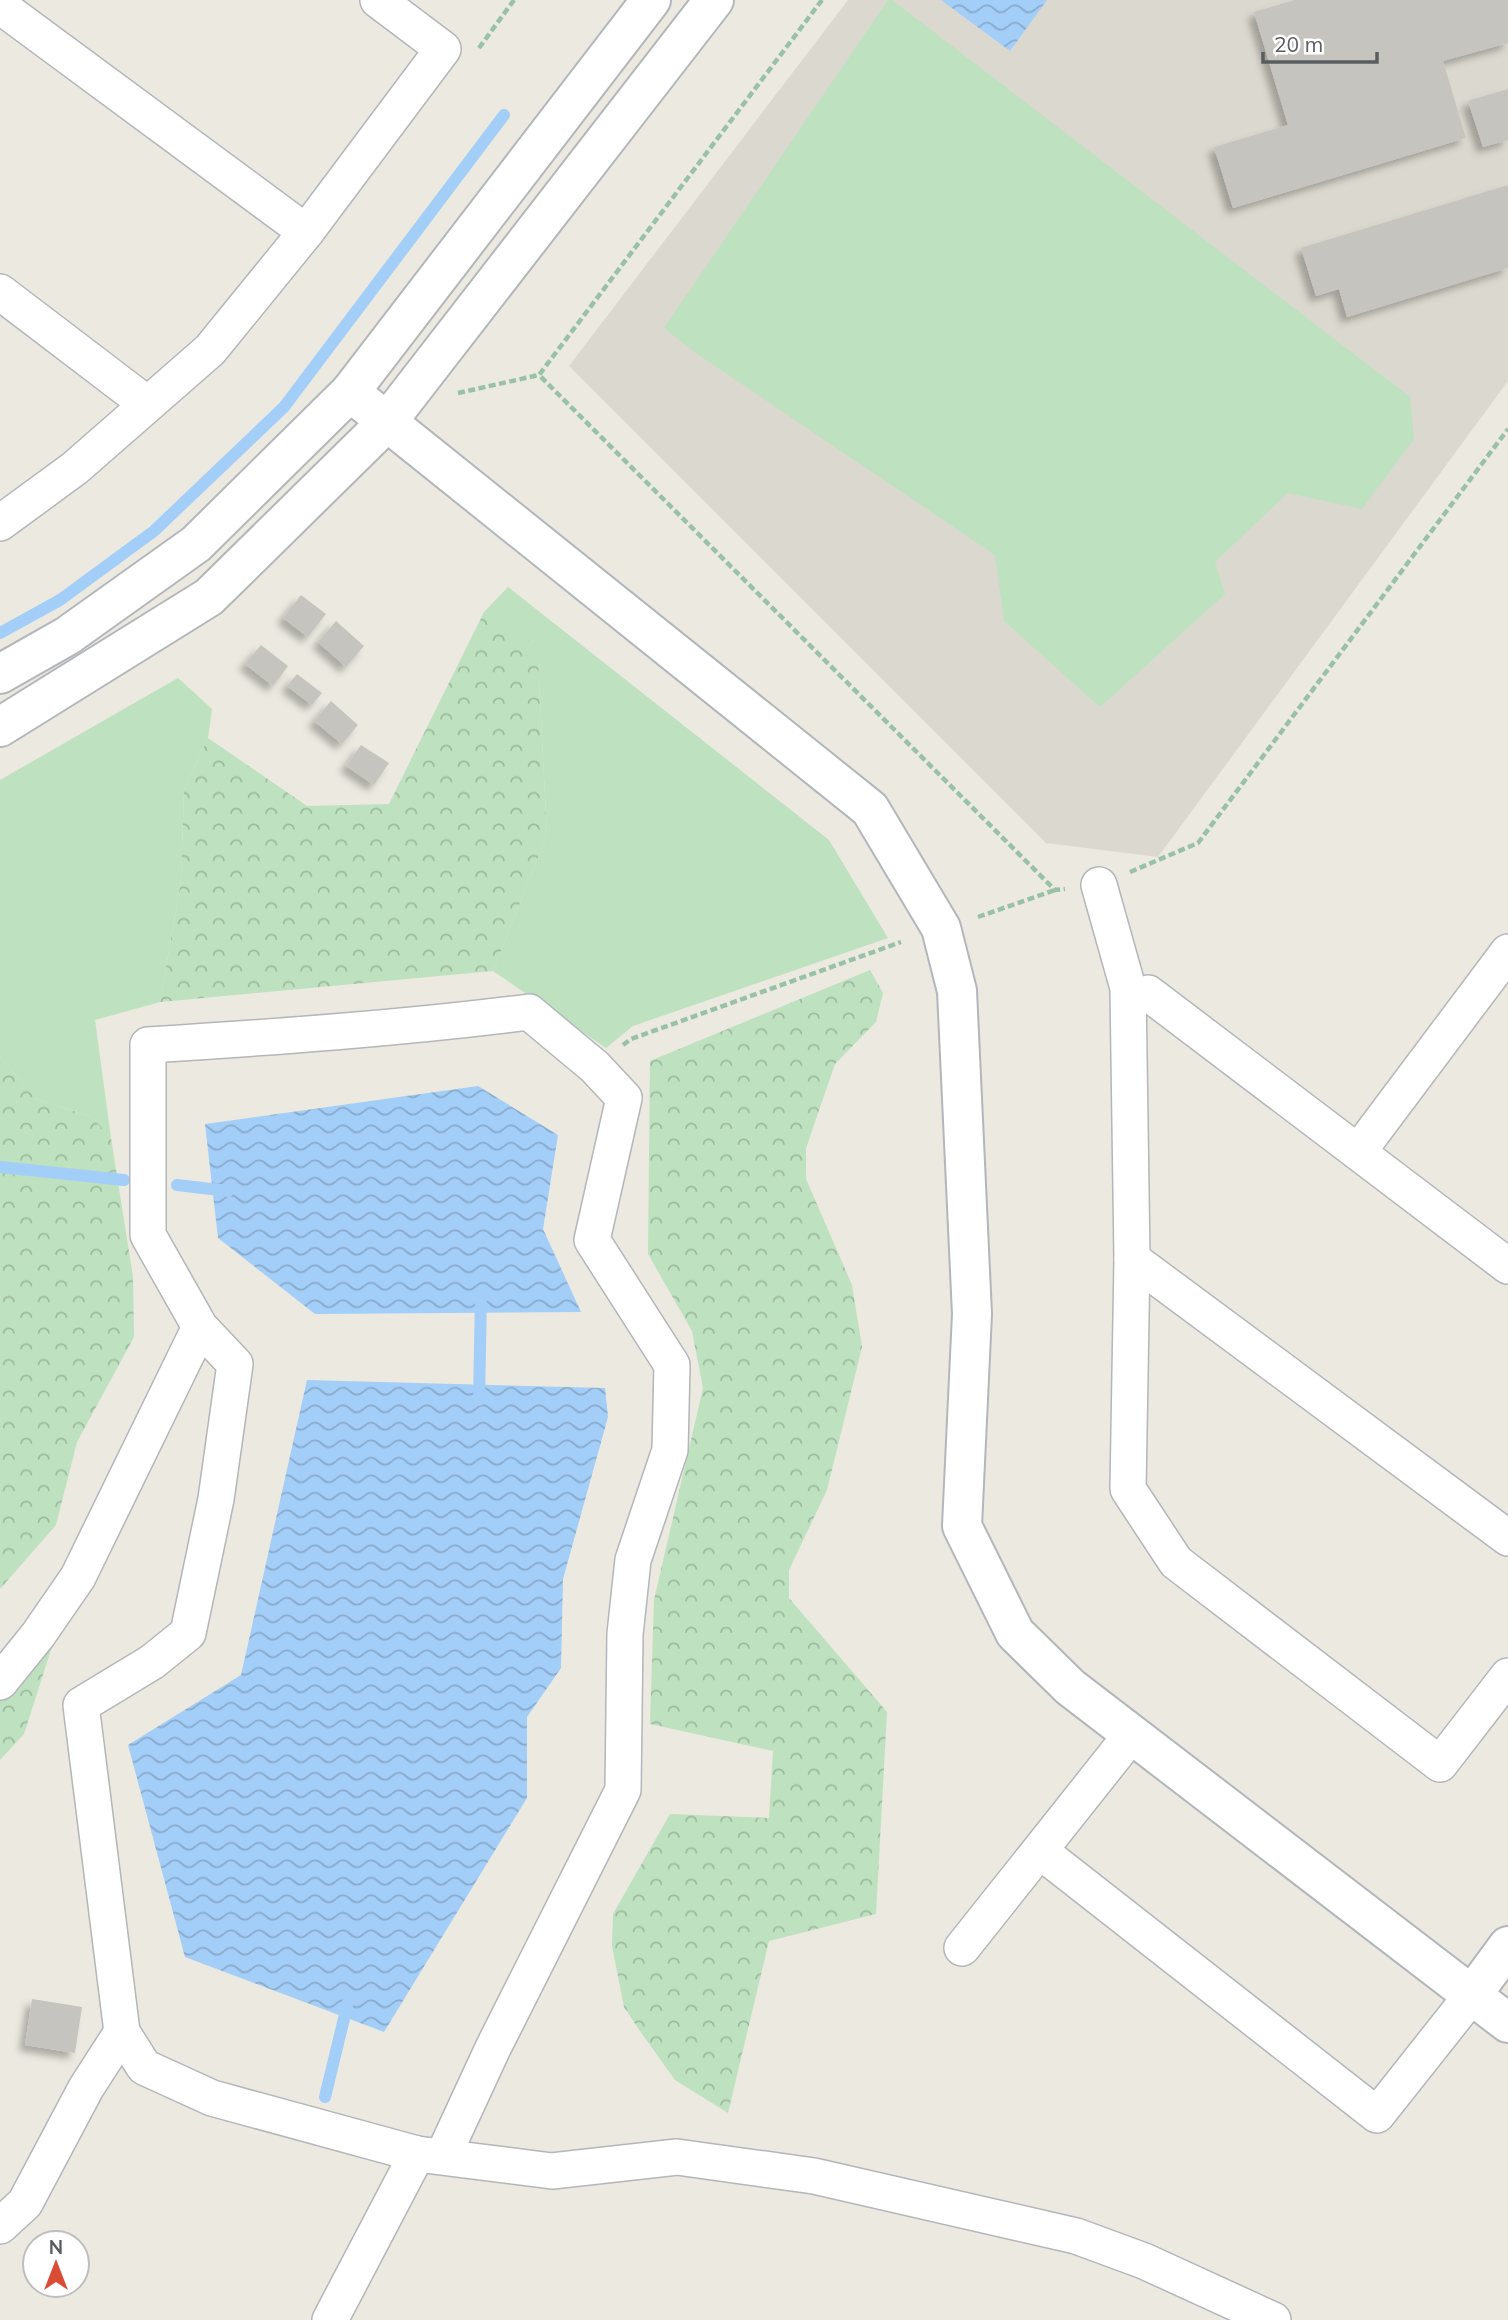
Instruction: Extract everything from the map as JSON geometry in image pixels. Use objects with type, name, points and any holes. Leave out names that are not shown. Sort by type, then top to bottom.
[{"type":"street","points":[[0,523],[75,468],[210,350],[306,232],[443,49],[378,0]]},
{"type":"street","points":[[0,674],[67,636],[196,544],[351,392],[651,0]]},
{"type":"street","points":[[0,727],[209,597],[387,422],[713,0]]},
{"type":"street","points":[[0,5],[306,232]]},
{"type":"street","points":[[0,292],[147,404]]},
{"type":"street","points":[[351,392],[870,809],[942,928],[957,991],[972,1314],[962,1526],[1016,1633],[1070,1687],[1508,2023]]},
{"type":"street","points":[[1100,885],[1128,988],[1132,1259],[1128,1489],[1175,1562],[1440,1763],[1508,1676]]},
{"type":"street","points":[[1358,1152],[1508,953]]},
{"type":"street","points":[[1148,993],[1508,1266]]},
{"type":"street","points":[[330,2320],[430,2155],[493,2048],[623,1790],[625,1634],[633,1560],[670,1450],[672,1365],[592,1240],[624,1098],[594,1068],[529,1012],[323,1033],[148,1045],[148,1234],[200,1327],[235,1364],[216,1499],[188,1633],[152,1662],[81,1705],[122,2032],[144,2067],[212,2098],[430,2155],[552,2171],[677,2157],[814,2176],[1076,2236],[1144,2261],[1273,2320]]},
{"type":"street","points":[[1132,1259],[1508,1538]]},
{"type":"street","points":[[0,1682],[38,1635],[78,1577],[200,1327]]},
{"type":"street","points":[[962,1948],[1132,1734]]},
{"type":"street","points":[[1040,1851],[1377,2115],[1508,1946]]},
{"type":"street","points":[[0,2226],[24,2203],[86,2088],[122,2032]]},
{"type":"path","points":[[443,49],[479,48],[514,0]]},
{"type":"path","points":[[451,394],[539,375],[822,0]]},
{"type":"path","points":[[539,375],[1055,890]]},
{"type":"path","points":[[976,917],[1055,890],[1100,885],[1198,843],[1508,429]]},
{"type":"path","points":[[594,1068],[631,1039],[901,942]]},
{"type":"shaded area","points":[[848,0],[1508,0],[1508,381],[1158,857],[1046,843],[569,366]]},
{"type":"green space","points":[[888,0],[892,0],[1410,397],[1414,439],[1362,509],[1288,493],[1215,562],[1225,594],[1100,707],[1004,621],[995,555],[690,349],[664,328]]},
{"type":"green space","points":[[508,587],[829,840],[888,938],[633,1026],[606,1048],[493,971],[547,835],[538,659],[484,612]]},
{"type":"green space","points":[[484,612],[524,632],[538,659],[547,835],[493,971],[160,1002],[181,881],[184,790],[208,738],[307,806],[389,804]]},
{"type":"green space","points":[[178,678],[212,709],[208,738],[184,790],[181,881],[160,1002],[95,1020],[111,1138],[92,1117],[36,1099],[0,1057],[0,780]]},
{"type":"green space","points":[[870,970],[883,993],[876,1022],[835,1064],[806,1148],[806,1179],[852,1285],[862,1347],[827,1490],[789,1570],[789,1598],[887,1712],[876,1914],[769,1941],[728,2113],[675,2080],[640,2031],[624,2007],[612,1946],[613,1914],[670,1814],[769,1818],[773,1751],[650,1724],[654,1600],[703,1388],[692,1331],[648,1254],[650,1061]]},
{"type":"green space","points":[[0,1057],[36,1099],[92,1117],[111,1138],[133,1277],[134,1337],[77,1442],[56,1525],[0,1589]]},
{"type":"green space","points":[[57,1631],[24,1734],[0,1760],[0,1701]]},
{"type":"water","points":[[941,0],[1047,0],[1010,51]]},
{"type":"water","points":[[478,1086],[558,1135],[543,1229],[581,1312],[315,1314],[218,1238],[205,1124]]},
{"type":"water","points":[[307,1380],[605,1388],[608,1417],[563,1579],[561,1668],[527,1717],[527,1798],[384,2032],[185,1957],[128,1745],[241,1675]]},
{"type":"building","points":[[1295,0],[1508,0],[1508,43],[1443,61],[1466,138],[1233,208],[1214,147],[1288,125],[1254,12]]},
{"type":"building","points":[[1508,89],[1508,140],[1483,147],[1468,101]]},
{"type":"building","points":[[1508,185],[1508,268],[1347,317],[1339,289],[1316,296],[1301,248]]},
{"type":"building","points":[[301,595],[326,614],[308,637],[283,618]]},
{"type":"building","points":[[336,621],[364,646],[346,667],[318,642]]},
{"type":"building","points":[[261,645],[288,666],[273,686],[245,664]]},
{"type":"building","points":[[297,674],[322,693],[312,705],[287,686]]},
{"type":"building","points":[[331,701],[358,725],[342,744],[314,721]]},
{"type":"building","points":[[361,745],[389,763],[374,785],[346,766]]},
{"type":"building","points":[[32,1999],[82,2007],[75,2053],[25,2045]]},
{"type":"waterway","points":[[0,633],[60,600],[154,531],[284,407],[504,115]]},
{"type":"waterway","points":[[0,1167],[124,1180]]},
{"type":"waterway","points":[[177,1185],[228,1191]]},
{"type":"waterway","points":[[479,1400],[481,1296]]},
{"type":"waterway","points":[[325,2097],[348,2002]]}]
